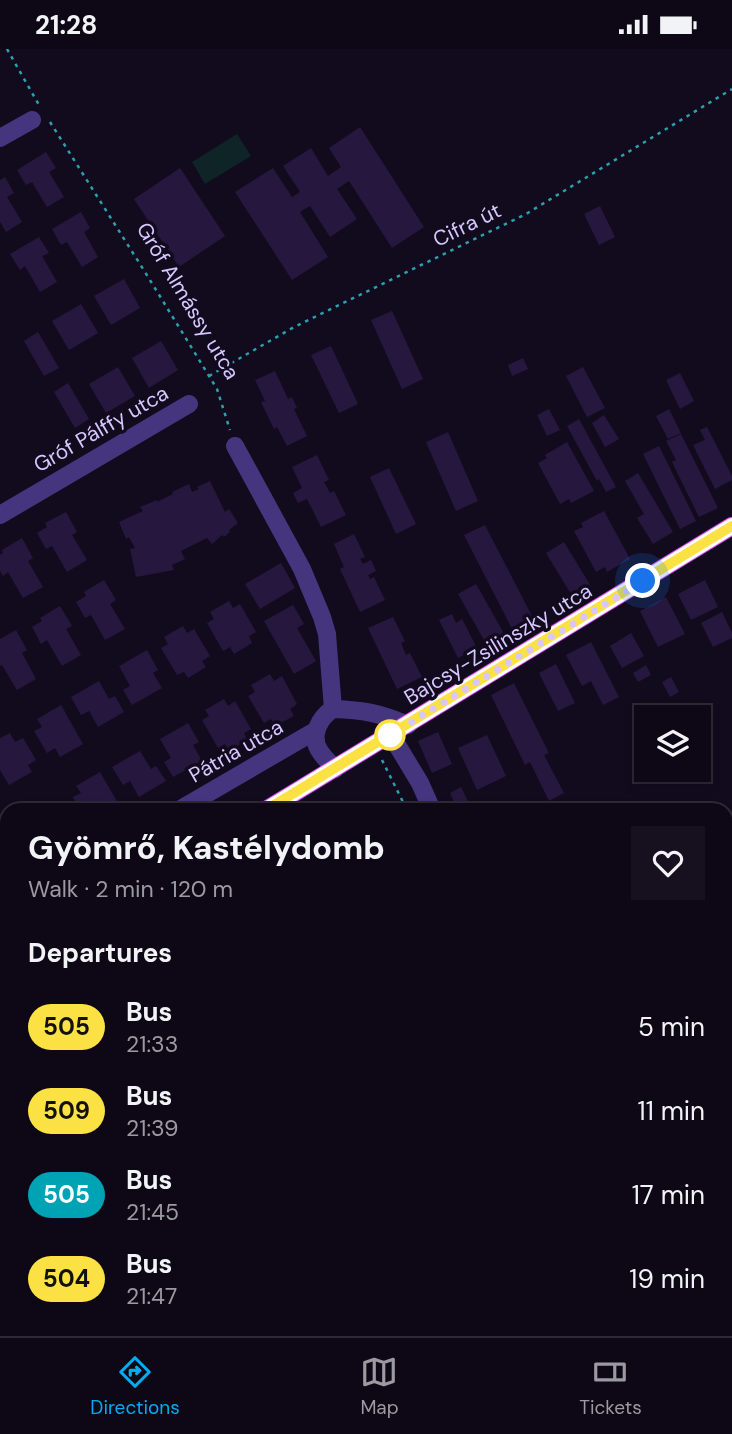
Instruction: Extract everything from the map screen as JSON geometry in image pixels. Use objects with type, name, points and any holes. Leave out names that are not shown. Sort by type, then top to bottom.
[{"type":"main road","name":"Bajcsy-Zsilinszky utca","points":[[278,803],[732,526]]},
{"type":"street","points":[[0,138],[40,116]]},
{"type":"street","name":"Gróf Pálffy utca","points":[[0,515],[189,404]]},
{"type":"street","points":[[235,446],[302,569],[322,617],[327,634],[333,709]]},
{"type":"street","points":[[328,773],[317,747],[315,731],[321,720],[333,709],[359,709],[382,714],[408,725]]},
{"type":"street","name":"Pátria utca","points":[[191,803],[315,731]]},
{"type":"street","points":[[391,735],[429,803]]},
{"type":"path","name":"Gróf Almássy utca","points":[[7,49],[40,116],[145,272],[217,389],[235,446]]},
{"type":"path","name":"Cifra út","points":[[209,376],[294,327],[526,214],[732,89]]},
{"type":"path","points":[[374,745],[403,803]]},
{"type":"green space","points":[[237,134],[251,156],[205,184],[192,162]]},
{"type":"building","points":[[360,127],[424,227],[392,248],[349,181],[337,189],[357,219],[330,237],[310,206],[300,212],[328,257],[292,280],[235,192],[273,168],[292,197],[300,192],[283,166],[311,148],[328,176],[341,167],[329,148]]},
{"type":"building","points":[[46,152],[56,168],[49,172],[64,197],[47,207],[32,182],[26,185],[17,170]]},
{"type":"building","points":[[180,168],[225,236],[179,267],[134,199]]},
{"type":"building","points":[[5,177],[14,193],[7,197],[22,222],[6,232],[0,222],[0,180]]},
{"type":"building","points":[[600,206],[615,237],[599,245],[584,214]]},
{"type":"building","points":[[81,212],[90,228],[84,232],[98,257],[82,267],[67,242],[61,245],[52,229]]},
{"type":"building","points":[[39,237],[49,253],[42,256],[57,282],[40,292],[25,266],[20,270],[10,254]]},
{"type":"building","points":[[124,279],[140,308],[111,325],[94,296]]},
{"type":"building","points":[[81,304],[98,333],[69,350],[52,321]]},
{"type":"building","points":[[392,311],[423,379],[402,389],[371,320]]},
{"type":"building","points":[[38,332],[59,368],[44,376],[24,341]]},
{"type":"building","points":[[161,341],[178,370],[149,388],[132,358]]},
{"type":"building","points":[[331,346],[358,404],[339,413],[311,355]]},
{"type":"building","points":[[523,358],[528,369],[512,376],[508,365]]},
{"type":"building","points":[[118,367],[135,396],[106,413],[89,384]]},
{"type":"building","points":[[583,367],[605,408],[587,417],[566,376]]},
{"type":"building","points":[[275,371],[288,399],[292,397],[297,408],[294,409],[307,436],[287,446],[277,427],[274,429],[261,402],[265,401],[255,380]]},
{"type":"building","points":[[680,373],[694,401],[680,409],[666,380]]},
{"type":"building","points":[[68,383],[89,419],[75,428],[54,392]]},
{"type":"building","points":[[549,409],[560,430],[547,436],[537,415]]},
{"type":"building","points":[[669,409],[681,433],[668,439],[656,416]]},
{"type":"building","points":[[604,415],[619,439],[605,447],[592,423]]},
{"type":"building","points":[[579,419],[616,487],[606,492],[599,479],[597,481],[567,426]]},
{"type":"building","points":[[707,427],[732,476],[732,480],[715,489],[693,445],[705,440],[700,430]]},
{"type":"building","points":[[448,432],[478,501],[456,511],[426,442]]},
{"type":"building","points":[[681,434],[718,508],[699,517],[672,462],[676,460],[666,441]]},
{"type":"building","points":[[567,442],[594,491],[571,503],[569,499],[560,504],[538,463],[547,458],[545,455]]},
{"type":"building","points":[[659,446],[696,521],[680,529],[643,454]]},
{"type":"building","points":[[317,455],[329,480],[324,482],[330,493],[334,491],[346,515],[321,527],[307,499],[298,503],[293,493],[302,488],[292,467]]},
{"type":"building","points":[[389,468],[416,524],[396,534],[370,477]]},
{"type":"building","points":[[638,473],[673,532],[653,544],[637,518],[644,514],[625,481]]},
{"type":"building","points":[[210,481],[225,512],[229,509],[238,523],[212,544],[207,538],[181,551],[185,559],[172,565],[174,570],[136,577],[130,549],[135,548],[129,537],[126,539],[119,522],[143,511],[140,507],[157,502],[189,484],[192,492]]},
{"type":"building","points":[[604,511],[630,559],[607,572],[605,567],[596,572],[574,531],[583,527],[581,523]]},
{"type":"building","points":[[66,512],[77,532],[72,535],[87,560],[67,572],[52,546],[46,549],[37,533],[47,527],[45,523]]},
{"type":"building","points":[[485,525],[533,618],[512,629],[464,535]]},
{"type":"building","points":[[354,534],[365,557],[360,559],[363,564],[371,560],[376,571],[368,575],[370,579],[374,577],[385,600],[360,612],[340,569],[344,567],[334,544]]},
{"type":"building","points":[[22,538],[33,558],[28,561],[43,587],[23,598],[8,572],[3,576],[0,571],[2,550]]},
{"type":"building","points":[[564,542],[592,588],[574,599],[546,553]]},
{"type":"building","points":[[281,563],[295,588],[260,609],[245,584]]},
{"type":"building","points":[[104,580],[116,600],[110,604],[125,629],[105,640],[91,615],[85,618],[76,602],[86,596],[84,592]]},
{"type":"building","points":[[705,580],[718,607],[691,620],[678,594]]},
{"type":"building","points":[[476,584],[506,637],[488,647],[458,594]]},
{"type":"building","points":[[666,597],[685,634],[658,647],[640,611]]},
{"type":"building","points":[[229,601],[233,608],[240,604],[256,632],[249,636],[252,643],[234,654],[230,647],[223,651],[207,623],[214,619],[210,612]]},
{"type":"building","points":[[293,605],[304,624],[297,628],[316,661],[294,674],[264,621]]},
{"type":"building","points":[[60,606],[72,626],[66,629],[81,655],[62,666],[47,640],[41,644],[32,627],[42,621],[40,618]]},
{"type":"building","points":[[722,612],[732,638],[713,647],[701,623]]},
{"type":"building","points":[[452,614],[456,623],[462,619],[477,648],[458,658],[439,620]]},
{"type":"building","points":[[393,617],[405,641],[401,643],[406,655],[410,653],[422,677],[397,689],[368,628]]},
{"type":"building","points":[[183,626],[187,633],[194,629],[210,656],[202,661],[206,667],[188,678],[184,672],[177,675],[161,648],[168,644],[164,637]]},
{"type":"building","points":[[16,630],[27,650],[22,653],[36,679],[17,690],[2,665],[0,666],[0,639]]},
{"type":"building","points":[[631,633],[644,656],[622,668],[610,646]]},
{"type":"building","points":[[591,642],[619,697],[603,705],[591,681],[582,686],[566,655]]},
{"type":"building","points":[[147,650],[158,670],[153,673],[162,688],[132,705],[123,690],[130,686],[119,666]]},
{"type":"building","points":[[556,664],[575,703],[558,711],[539,673]]},
{"type":"building","points":[[646,665],[651,675],[638,682],[633,673]]},
{"type":"building","points":[[270,674],[274,681],[282,676],[297,704],[290,709],[294,716],[275,726],[271,719],[264,723],[248,696],[255,692],[251,685]]},
{"type":"building","points":[[671,677],[679,692],[670,697],[662,682]]},
{"type":"building","points":[[99,681],[109,699],[115,696],[124,712],[98,727],[89,711],[81,715],[71,697]]},
{"type":"building","points":[[514,683],[549,753],[544,755],[564,793],[549,801],[530,762],[525,765],[491,695]]},
{"type":"building","points":[[224,699],[228,706],[235,701],[251,729],[244,733],[247,740],[229,751],[225,744],[218,748],[202,720],[209,716],[205,710]]},
{"type":"building","points":[[61,705],[83,744],[60,757],[55,748],[47,753],[34,731],[42,727],[37,719]]},
{"type":"building","points":[[188,723],[199,742],[193,745],[202,761],[173,777],[164,762],[171,758],[160,739]]},
{"type":"building","points":[[438,732],[452,764],[432,773],[418,741]]},
{"type":"building","points":[[10,733],[15,742],[23,738],[36,760],[28,765],[32,772],[9,785],[0,770],[0,738]]},
{"type":"building","points":[[487,735],[506,776],[477,790],[458,748]]},
{"type":"building","points":[[140,751],[151,769],[156,766],[166,781],[139,797],[130,781],[123,785],[112,767]]},
{"type":"building","points":[[100,772],[118,803],[76,803],[73,797],[81,793],[76,786]]},
{"type":"building","points":[[461,787],[469,803],[455,803],[450,793]]},
{"type":"bus line","name":"505","points":[[278,803],[732,526]]},
{"type":"route","points":[[390,735],[643,581]]}]
